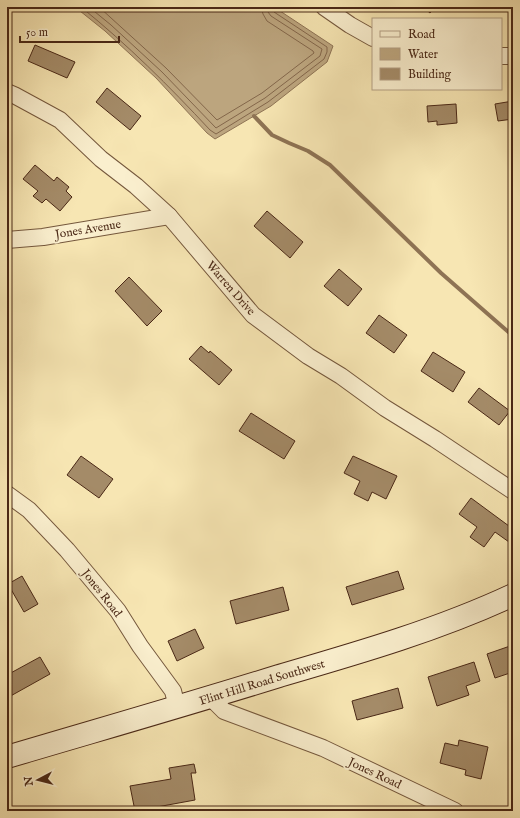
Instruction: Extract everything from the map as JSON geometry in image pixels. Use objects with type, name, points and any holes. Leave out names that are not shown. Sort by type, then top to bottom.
[{"type":"street","points":[[324,7],[350,25],[372,37]]},
{"type":"street","points":[[502,56],[513,56]]},
{"type":"street","name":"Warren Drive","points":[[7,92],[60,120],[101,159],[136,186],[169,216],[253,315],[308,356],[341,376],[385,408],[513,491]]},
{"type":"street","name":"Jones Avenue","points":[[7,240],[169,216]]},
{"type":"street","name":"Jones Road","points":[[7,494],[29,510],[68,550],[118,611],[140,646],[173,691],[177,707]]},
{"type":"street","name":"Flint Hill Road Southwest","points":[[7,757],[399,639],[444,624],[513,595]]},
{"type":"street","name":"Jones Road","points":[[210,697],[224,712],[323,748],[455,811]]},
{"type":"water","points":[[75,7],[274,7],[333,46],[327,62],[271,106],[215,139],[207,133],[156,78],[105,31]]},
{"type":"building","points":[[423,7],[435,7],[430,13]]},
{"type":"building","points":[[35,45],[75,62],[67,78],[28,61]]},
{"type":"building","points":[[107,88],[141,116],[130,130],[96,102]]},
{"type":"building","points":[[513,101],[513,119],[498,121],[495,104]]},
{"type":"building","points":[[456,104],[457,123],[437,125],[437,121],[428,122],[427,106]]},
{"type":"building","points":[[35,165],[54,181],[57,177],[69,187],[66,191],[72,197],[60,211],[46,199],[42,203],[33,196],[38,191],[23,179]]},
{"type":"building","points":[[267,211],[303,242],[290,258],[254,226]]},
{"type":"building","points":[[339,269],[362,289],[348,306],[324,286]]},
{"type":"building","points":[[129,277],[162,311],[147,326],[115,291]]},
{"type":"building","points":[[379,315],[407,335],[394,353],[366,333]]},
{"type":"building","points":[[201,346],[209,353],[210,351],[232,370],[219,385],[189,359]]},
{"type":"building","points":[[433,352],[465,372],[453,392],[421,371]]},
{"type":"building","points":[[479,388],[510,411],[499,425],[468,402]]},
{"type":"building","points":[[251,413],[295,441],[284,459],[239,431]]},
{"type":"building","points":[[81,456],[113,479],[99,498],[67,475]]},
{"type":"building","points":[[353,456],[397,476],[386,499],[372,492],[368,501],[354,494],[360,481],[344,473]]},
{"type":"building","points":[[471,498],[513,529],[513,537],[509,542],[495,532],[484,547],[470,537],[477,527],[459,514]]},
{"type":"building","points":[[398,571],[404,589],[352,605],[346,587]]},
{"type":"building","points":[[22,576],[38,604],[24,612],[8,584]]},
{"type":"building","points":[[283,587],[289,610],[236,624],[230,601]]},
{"type":"building","points":[[195,629],[204,648],[177,661],[168,641]]},
{"type":"building","points":[[513,645],[513,672],[495,678],[487,654]]},
{"type":"building","points":[[40,657],[50,674],[7,698],[7,675]]},
{"type":"building","points":[[474,662],[480,681],[466,686],[469,695],[437,706],[428,677]]},
{"type":"building","points":[[398,688],[403,708],[357,720],[352,701]]},
{"type":"building","points":[[459,740],[488,747],[481,779],[465,775],[466,770],[440,763],[445,743],[458,746]]},
{"type":"building","points":[[194,764],[196,773],[191,773],[195,800],[135,811],[130,786],[171,779],[169,768]]},
{"type":"waterway","points":[[254,116],[272,135],[308,151],[330,165],[441,273],[513,336]]}]
